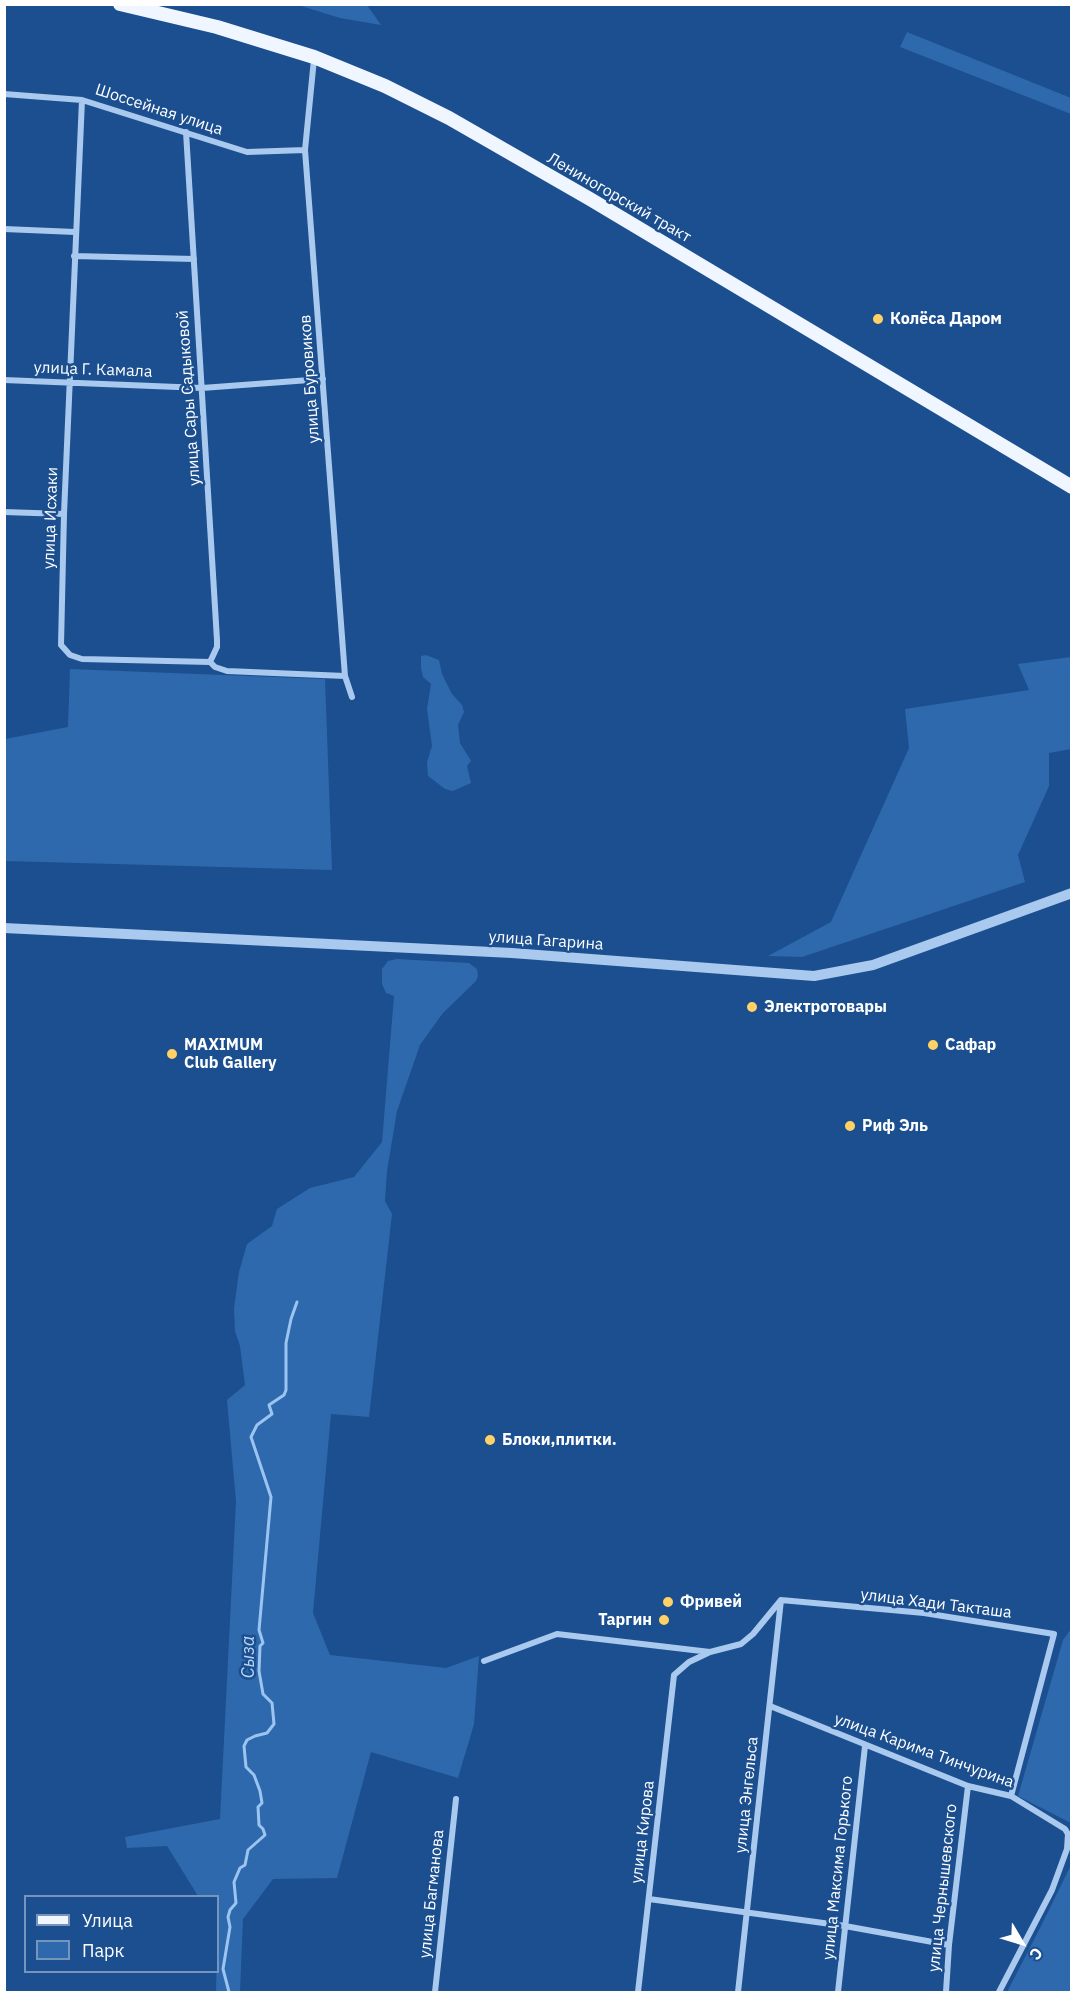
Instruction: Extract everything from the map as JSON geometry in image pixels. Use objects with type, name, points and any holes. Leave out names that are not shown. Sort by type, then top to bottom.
[{"type":"main road","name":"Лениногорский тракт","points":[[120,4],[217,27],[314,57],[385,86],[449,118],[600,205],[1071,487]]},
{"type":"street","name":"улица Буровиков","points":[[314,57],[305,150],[345,676],[352,697]]},
{"type":"street","name":"Шоссейная улица","points":[[4,94],[82,100],[247,152],[305,150]]},
{"type":"street","name":"улица Исхаки","points":[[82,100],[69,383],[61,645],[66,651],[82,659],[210,662],[215,667],[227,670],[345,676]]},
{"type":"street","name":"улица Сары Садыковой","points":[[186,132],[218,640],[210,662]]},
{"type":"street","points":[[4,229],[75,231]]},
{"type":"street","points":[[74,256],[194,259]]},
{"type":"street","name":"улица Г. Камала","points":[[4,381],[202,388],[323,379]]},
{"type":"street","points":[[4,512],[64,514]]},
{"type":"street","name":"улица Гагарина","points":[[4,928],[512,953],[814,976],[873,965],[1071,893]]},
{"type":"street","points":[[484,1661],[557,1634],[710,1652],[741,1644],[753,1634],[781,1600]]},
{"type":"street","name":"улица Энгельса","points":[[738,1992],[781,1600]]},
{"type":"street","name":"улица Хади Такташа","points":[[781,1600],[924,1613],[1054,1634],[1011,1796]]},
{"type":"street","name":"улица Кирова","points":[[638,1992],[674,1675],[689,1662],[710,1652]]},
{"type":"street","name":"улица Карима Тинчурина","points":[[770,1706],[968,1786],[1011,1796],[1060,1825],[1068,1834],[1068,1842],[1053,1890],[999,1992]]},
{"type":"street","name":"улица Максима Горького","points":[[838,1992],[865,1746]]},
{"type":"street","name":"улица Чернышевского","points":[[946,1992],[949,1945],[968,1786]]},
{"type":"street","name":"улица Багманова","points":[[435,1992],[456,1799]]},
{"type":"street","points":[[649,1899],[845,1926],[949,1945]]},
{"type":"green space","points":[[298,5],[367,5],[381,25],[340,18]]},
{"type":"green space","points":[[907,32],[1071,98],[1071,114],[900,47]]},
{"type":"green space","points":[[426,655],[439,660],[442,674],[464,712],[458,725],[460,743],[471,761],[467,766],[471,783],[453,791],[445,789],[428,776],[427,762],[432,746],[427,709],[431,684],[423,677],[421,668],[421,656]]},
{"type":"green space","points":[[1071,657],[1071,749],[1049,753],[1049,786],[1018,855],[1025,882],[802,957],[768,956],[831,922],[909,748],[905,709],[1029,690],[1018,664]]},
{"type":"green space","points":[[70,669],[325,679],[332,870],[5,861],[5,739],[68,727]]},
{"type":"green space","points":[[397,959],[469,963],[477,969],[478,976],[476,981],[443,1013],[420,1045],[397,1111],[387,1171],[385,1201],[392,1214],[369,1417],[331,1414],[313,1613],[330,1655],[446,1668],[479,1656],[474,1724],[458,1778],[371,1752],[337,1878],[273,1879],[243,1919],[240,1992],[216,1992],[216,1973],[219,1973],[219,1895],[197,1895],[167,1846],[127,1848],[125,1837],[220,1819],[236,1501],[227,1400],[245,1385],[240,1346],[235,1331],[234,1308],[239,1272],[247,1244],[272,1226],[277,1209],[310,1188],[354,1177],[382,1142],[394,996],[386,993],[382,984],[382,969],[388,961]]},
{"type":"green space","points":[[1071,1629],[1072,1823],[1018,1796],[1063,1640]]},
{"type":"green space","points":[[1071,1865],[1071,1992],[1007,1992],[1040,1928]]},
{"type":"waterway","name":"Сыза","points":[[229,1992],[223,1969],[230,1927],[228,1917],[236,1903],[234,1882],[240,1868],[245,1865],[248,1850],[265,1835],[259,1825],[258,1807],[262,1803],[260,1791],[254,1775],[246,1767],[244,1746],[247,1740],[267,1733],[274,1724],[272,1703],[263,1694],[259,1671],[260,1646],[263,1643],[259,1630],[271,1497],[251,1437],[257,1425],[272,1414],[269,1405],[284,1395],[286,1390],[286,1343],[297,1302]]},
{"type":"place","name":"Колёса Даром","points":[[878,319]]},
{"type":"place","name":"Электротовары","points":[[752,1007]]},
{"type":"place","name":"Сафар","points":[[933,1045]]},
{"type":"place","name":"MAXIMUM Club Gallery","points":[[172,1054]]},
{"type":"place","name":"Риф Эль","points":[[850,1126]]},
{"type":"place","name":"Блоки,плитки.","points":[[490,1440]]},
{"type":"place","name":"Фривей","points":[[668,1602]]},
{"type":"place","name":"Таргин","points":[[664,1620]]}]
